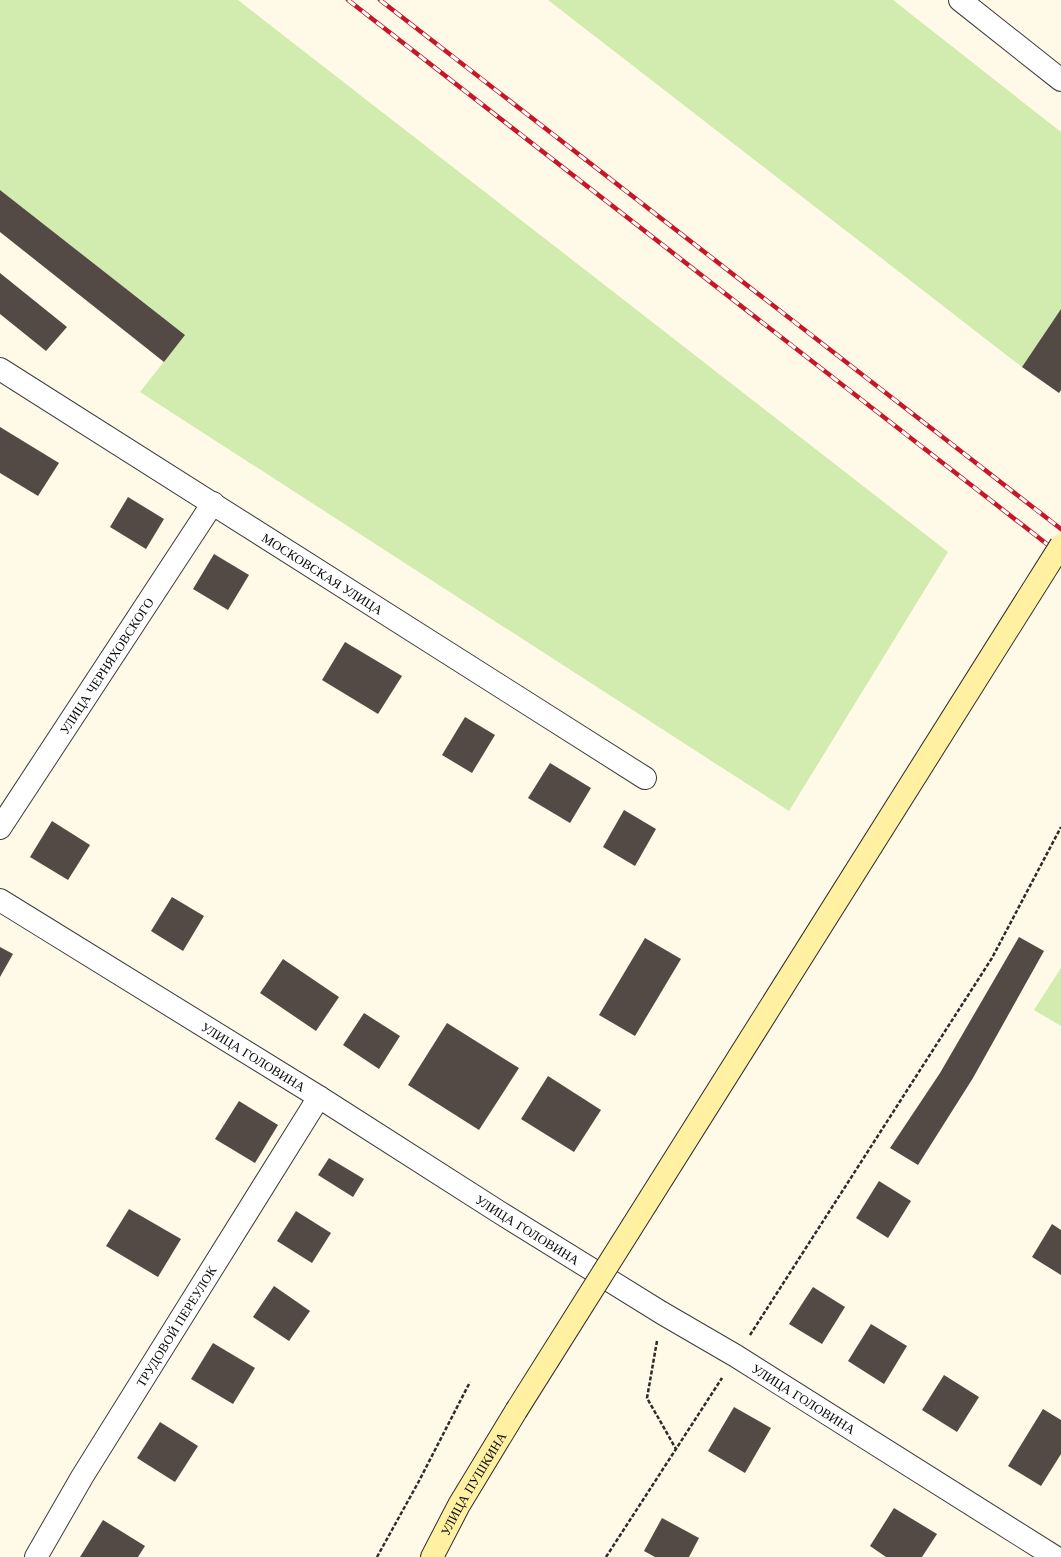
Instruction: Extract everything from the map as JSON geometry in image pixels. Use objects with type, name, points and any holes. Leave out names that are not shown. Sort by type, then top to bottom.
[{"type":"street","points":[[960,0],[1061,80]]},
{"type":"street","name":"МОСКОВСКАЯ УЛИЦА","points":[[0,369],[646,778]]},
{"type":"street","name":"УЛИЦА ЧЕРНЯХОВСКОГО","points":[[0,828],[213,503]]},
{"type":"street","name":"УЛИЦА ПУШКИНА","points":[[432,1557],[459,1505],[516,1411],[1061,545]]},
{"type":"street","name":"УЛИЦА ГОЛОВИНА","points":[[0,900],[662,1313],[736,1356],[1055,1557]]},
{"type":"street","name":"ТРУДОВОЙ ПЕРЕУЛОК","points":[[36,1557],[82,1477],[318,1097]]},
{"type":"path","points":[[606,1557],[992,958],[1061,827]]},
{"type":"path","points":[[662,1313],[647,1398],[676,1449]]},
{"type":"path","points":[[377,1557],[419,1481],[470,1382]]},
{"type":"green space","points":[[0,0],[238,0],[948,552],[789,811],[140,392],[185,335],[0,190]]},
{"type":"green space","points":[[548,0],[893,0],[1061,132],[1061,309],[1022,367]]},
{"type":"green space","points":[[1061,968],[1061,1026],[1034,1010]]},
{"type":"building","points":[[0,190],[185,335],[164,362],[0,232]]},
{"type":"building","points":[[0,273],[67,327],[46,351],[0,314]]},
{"type":"building","points":[[1061,309],[1061,390],[1059,393],[1022,367]]},
{"type":"building","points":[[0,427],[59,463],[38,496],[0,473]]},
{"type":"building","points":[[128,497],[164,519],[146,549],[110,527]]},
{"type":"building","points":[[214,554],[249,575],[228,610],[193,589]]},
{"type":"building","points":[[345,642],[402,676],[378,714],[322,680]]},
{"type":"building","points":[[465,717],[495,735],[472,773],[442,755]]},
{"type":"building","points":[[550,763],[591,788],[570,823],[528,798]]},
{"type":"building","points":[[624,810],[656,829],[635,866],[603,847]]},
{"type":"building","points":[[52,821],[90,845],[68,880],[30,857]]},
{"type":"building","points":[[172,897],[204,916],[183,951],[151,931]]},
{"type":"building","points":[[1019,937],[1044,951],[973,1078],[918,1165],[890,1148],[940,1073]]},
{"type":"building","points":[[645,938],[681,959],[635,1036],[599,1015]]},
{"type":"building","points":[[0,947],[13,954],[0,977]]},
{"type":"building","points":[[283,959],[339,997],[316,1031],[260,993]]},
{"type":"building","points":[[364,1013],[400,1036],[379,1069],[343,1045]]},
{"type":"building","points":[[447,1023],[519,1068],[479,1130],[408,1085]]},
{"type":"building","points":[[548,1076],[601,1110],[574,1152],[521,1119]]},
{"type":"building","points":[[239,1101],[278,1125],[255,1163],[215,1139]]},
{"type":"building","points":[[329,1158],[364,1179],[353,1197],[318,1175]]},
{"type":"building","points":[[879,1181],[911,1201],[888,1238],[856,1218]]},
{"type":"building","points":[[129,1209],[181,1239],[158,1277],[106,1246]]},
{"type":"building","points":[[296,1211],[331,1233],[312,1263],[277,1241]]},
{"type":"building","points":[[1052,1224],[1061,1230],[1061,1275],[1032,1257]]},
{"type":"building","points":[[274,1286],[310,1311],[289,1341],[253,1317]]},
{"type":"building","points":[[813,1287],[845,1307],[822,1344],[789,1324]]},
{"type":"building","points":[[871,1324],[907,1346],[884,1384],[848,1361]]},
{"type":"building","points":[[213,1343],[255,1368],[233,1404],[191,1379]]},
{"type":"building","points":[[944,1375],[979,1397],[957,1432],[922,1410]]},
{"type":"building","points":[[734,1407],[771,1428],[745,1473],[708,1451]]},
{"type":"building","points":[[1043,1409],[1061,1420],[1061,1454],[1041,1486],[1008,1466]]},
{"type":"building","points":[[160,1422],[198,1446],[175,1482],[137,1458]]},
{"type":"building","points":[[894,1508],[937,1534],[922,1557],[886,1557],[870,1546]]},
{"type":"building","points":[[662,1518],[699,1538],[689,1557],[655,1557],[644,1551]]},
{"type":"building","points":[[103,1520],[145,1546],[138,1557],[80,1557]]},
{"type":"railway","points":[[348,0],[1061,555]]},
{"type":"railway","points":[[380,0],[1061,529]]}]
